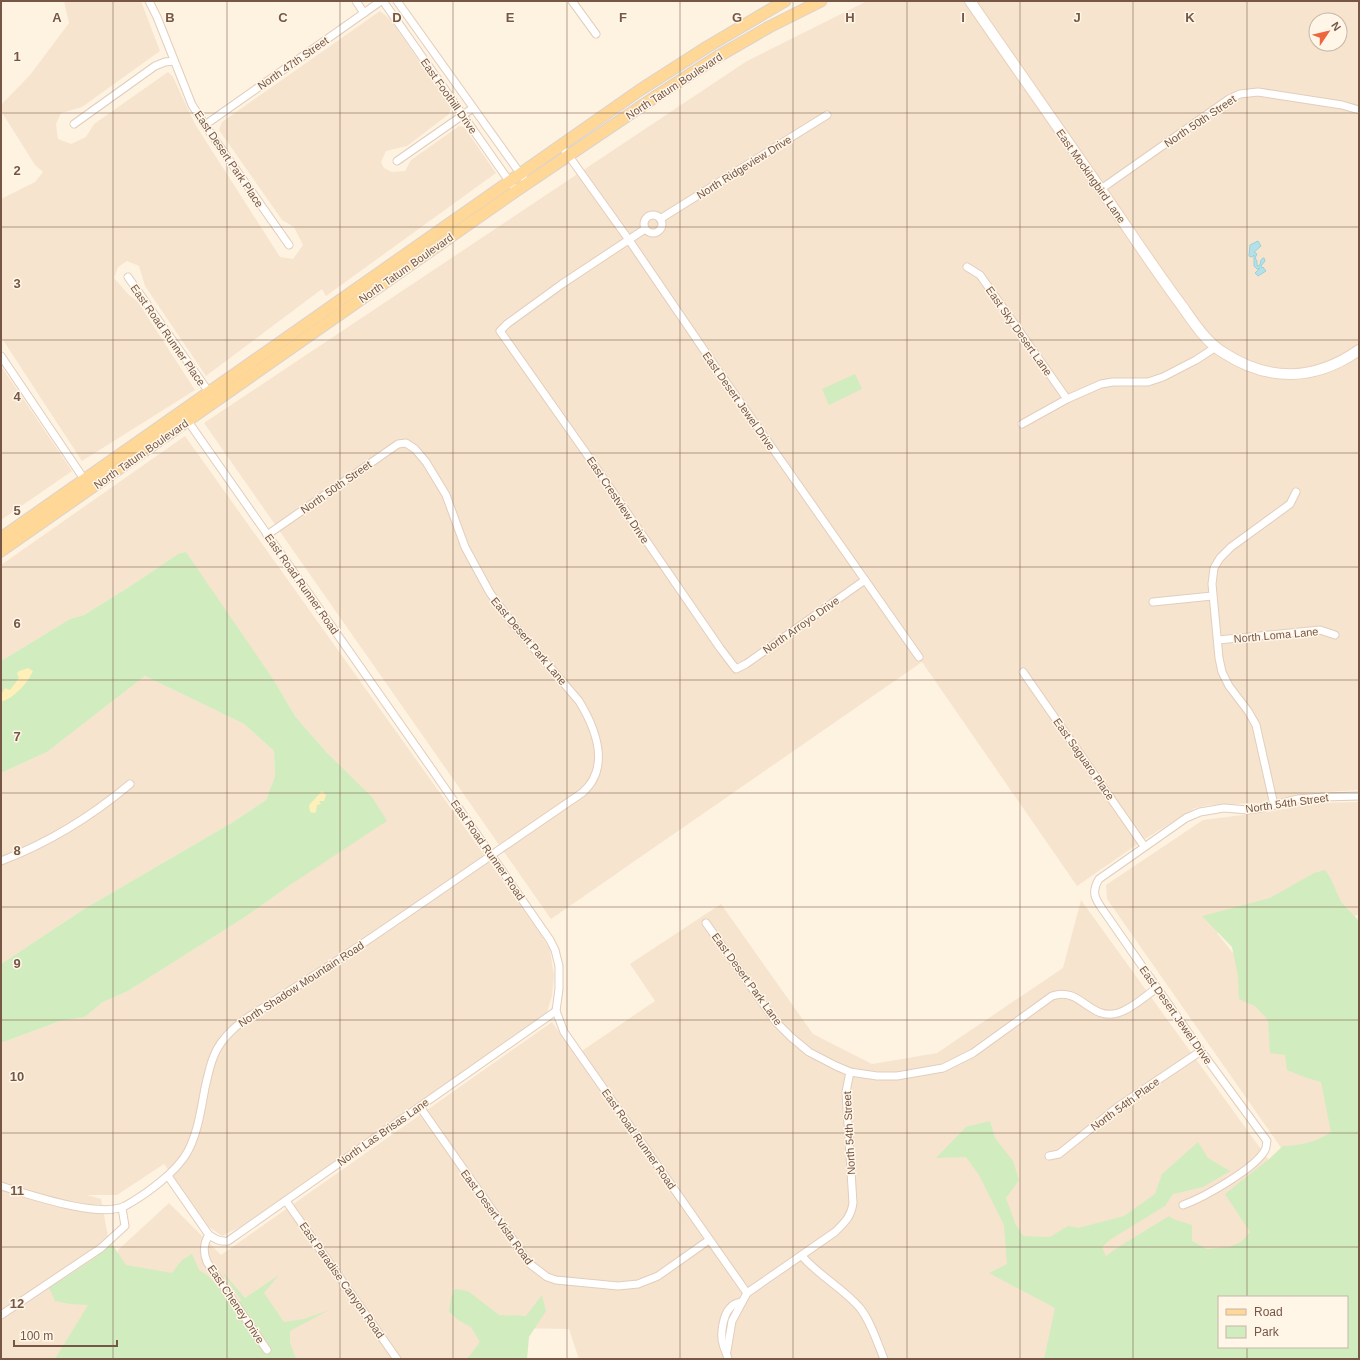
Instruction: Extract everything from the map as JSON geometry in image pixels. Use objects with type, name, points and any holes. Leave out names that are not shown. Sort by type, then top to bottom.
[{"type":"main road","name":"North Tatum Boulevard","points":[[184,416],[215,402],[512,186],[520,174],[671,69],[785,1]]},
{"type":"main road","name":"North Tatum Boulevard","points":[[1,551],[88,484],[184,416],[208,392],[512,186],[526,183],[717,57],[769,27],[821,1]]},
{"type":"main road","name":"North Tatum Boulevard","points":[[1,538],[88,484]]},
{"type":"street","name":"East Desert Park Place","points":[[149,1],[157,17],[192,105],[289,245]]},
{"type":"street","points":[[356,1],[364,12]]},
{"type":"street","name":"North 47th Street","points":[[205,125],[364,12],[382,1]]},
{"type":"street","name":"East Foothill Drive","points":[[382,1],[512,186]]},
{"type":"street","name":"East Foothill Drive","points":[[397,1],[526,183]]},
{"type":"street","points":[[572,1],[596,34]]},
{"type":"street","name":"East Mockingbird Lane","points":[[970,1],[1160,276],[1207,340],[1239,362],[1255,369],[1283,374],[1318,371],[1337,364],[1359,350]]},
{"type":"street","points":[[74,124],[155,66],[165,62],[174,61]]},
{"type":"street","name":"North 50th Street","points":[[1101,189],[1229,99],[1240,94],[1258,92],[1344,106],[1359,110]]},
{"type":"street","points":[[397,161],[473,108]]},
{"type":"street","name":"North Ridgeview Drive","points":[[660,219],[827,115]]},
{"type":"street","name":"East Desert Jewel Drive","points":[[561,145],[629,240],[718,372],[919,657]]},
{"type":"street","name":"North Ridgeview Drive","points":[[655,215],[660,219],[662,224],[658,232],[652,233],[645,229],[644,223],[646,217],[655,215]]},
{"type":"street","name":"North Ridgeview Drive","points":[[500,330],[562,284],[645,229]]},
{"type":"street","name":"East Sky Desert Lane","points":[[967,267],[980,275],[1067,399]]},
{"type":"street","name":"East Road Runner Place","points":[[128,278],[215,402]]},
{"type":"street","name":"East Crestview Drive","points":[[500,330],[736,669]]},
{"type":"street","points":[[1022,424],[1067,399],[1101,384],[1113,382],[1148,382],[1163,377],[1196,360],[1216,347]]},
{"type":"street","points":[[1,356],[88,484]]},
{"type":"street","name":"East Road Runner Road","points":[[184,416],[550,940],[558,959],[559,975],[556,1012],[564,1032],[747,1293]]},
{"type":"street","name":"North 50th Street","points":[[268,535],[398,444],[406,443]]},
{"type":"street","name":"East Desert Park Lane","points":[[406,443],[415,449],[426,462],[446,494],[465,547],[490,593],[513,624],[580,701],[593,728],[599,759]]},
{"type":"street","points":[[1274,805],[1256,725],[1248,711],[1229,686],[1222,672],[1219,658],[1212,584],[1214,568],[1220,558],[1231,547],[1290,504],[1296,492]]},
{"type":"street","name":"North Arroyo Drive","points":[[736,669],[746,664],[865,580]]},
{"type":"street","points":[[1153,602],[1212,596]]},
{"type":"street","name":"North Loma Lane","points":[[1218,640],[1320,630],[1334,634]]},
{"type":"street","name":"East Saguaro Place","points":[[1023,672],[1144,846]]},
{"type":"street","name":"North Shadow Mountain Road","points":[[1,1186],[37,1198],[98,1209],[122,1208],[138,1198],[168,1176],[184,1158],[192,1142],[197,1126],[209,1071],[215,1053],[219,1045],[230,1032],[248,1017],[346,955],[588,788],[593,782],[599,759]]},
{"type":"street","points":[[1,861],[29,850],[76,823],[130,784]]},
{"type":"street","name":"North 54th Street","points":[[1095,885],[1099,879],[1144,846],[1186,818],[1200,812],[1224,808],[1248,810],[1298,799],[1359,796]]},
{"type":"street","name":"East Desert Jewel Drive","points":[[1095,885],[1095,898],[1201,1051],[1267,1141],[1266,1149],[1256,1160],[1221,1186],[1183,1205]]},
{"type":"street","name":"East Desert Park Lane","points":[[706,923],[776,1022],[809,1052],[850,1072]]},
{"type":"street","points":[[850,1072],[877,1076],[897,1076],[943,1068],[972,1053],[1052,996],[1060,993],[1070,994],[1102,1014],[1118,1013],[1157,988]]},
{"type":"street","name":"North Las Brisas Lane","points":[[209,1235],[222,1242],[228,1241],[556,1012]]},
{"type":"street","name":"North 54th Place","points":[[1048,1156],[1059,1154],[1119,1106],[1201,1051]]},
{"type":"street","name":"North 54th Street","points":[[747,1293],[802,1256],[835,1232],[848,1220],[853,1203],[846,1092],[850,1072]]},
{"type":"street","name":"East Desert Vista Road","points":[[420,1107],[530,1264],[548,1277],[556,1280],[618,1286],[638,1284],[658,1276],[709,1240]]},
{"type":"street","points":[[168,1176],[209,1235]]},
{"type":"street","name":"East Paradise Canyon Road","points":[[286,1201],[397,1359]]},
{"type":"street","points":[[1,1315],[101,1248],[125,1226],[122,1208]]},
{"type":"street","name":"East Cheney Drive","points":[[209,1235],[204,1248],[207,1262],[267,1350]]},
{"type":"street","points":[[802,1256],[810,1266],[849,1297],[860,1308],[866,1316],[884,1359]]},
{"type":"street","points":[[728,1359],[727,1351],[723,1346],[722,1338],[725,1315],[733,1304],[741,1302],[747,1293]]},
{"type":"shaded area","points":[[64,1],[141,1],[160,51],[82,107],[61,113],[56,124],[58,139],[71,144],[86,137],[94,124],[168,72],[173,77],[195,124],[280,257],[293,259],[303,245],[294,227],[282,220],[219,130],[222,122],[380,11],[391,20],[451,108],[449,114],[407,146],[386,151],[381,162],[384,168],[392,172],[405,171],[411,160],[459,126],[464,127],[496,173],[326,296],[322,289],[206,376],[145,286],[139,266],[127,261],[118,267],[114,278],[128,294],[138,302],[195,390],[82,461],[1,337],[1,199],[35,182],[43,172],[35,165],[1,111],[1,105],[30,75],[69,23]]},
{"type":"shaded area","points":[[867,1],[1359,1],[1359,790],[1309,793],[1262,803],[1209,805],[1195,808],[1145,839],[1077,886],[922,662],[551,919],[204,423],[747,61]]},
{"type":"shaded area","points":[[1,366],[72,471],[1,520]]},
{"type":"shaded area","points":[[185,436],[540,933],[550,950],[554,976],[552,996],[547,1012],[240,1227],[222,1236],[209,1227],[164,1164],[117,1195],[87,1195],[101,1199],[117,1285],[118,1250],[169,1203],[221,1255],[552,1022],[576,1055],[655,1001],[630,964],[721,904],[813,1034],[872,1064],[937,1053],[1063,968],[1081,900],[1273,1166],[1262,1256],[1086,1359],[579,1359],[569,1329],[513,1328],[495,1359],[1,1359],[1,1043],[60,1021],[85,1017],[103,1002],[128,991],[245,917],[293,883],[328,754],[295,716],[275,682],[178,554],[84,615],[70,619],[1,661],[1,565]]},
{"type":"shaded area","points":[[145,676],[244,724],[274,751],[275,776],[266,800],[233,822],[84,909],[1,964],[1,773],[47,752]]},
{"type":"shaded area","points":[[1359,802],[1359,914],[1341,922],[1326,889],[1217,933],[1333,1079],[1344,1142],[1284,1152],[1107,899],[1106,885],[1203,820],[1274,811],[1314,803]]},
{"type":"green space","points":[[855,374],[862,389],[829,405],[822,389]]},
{"type":"green space","points":[[186,552],[275,682],[295,716],[328,754],[372,797],[387,821],[293,883],[245,917],[128,991],[103,1002],[85,1017],[60,1021],[1,1043],[1,964],[84,909],[233,822],[266,800],[275,776],[274,751],[244,724],[145,676],[47,752],[1,773],[1,661],[70,619],[84,615],[178,554]]},
{"type":"green space","points":[[1325,870],[1331,879],[1341,902],[1358,920],[1359,919],[1359,1359],[1044,1359],[1055,1308],[989,1273],[1007,1264],[1004,1225],[979,1175],[966,1157],[936,1158],[966,1127],[990,1121],[995,1138],[1013,1161],[1019,1180],[1006,1198],[1015,1223],[1023,1236],[1050,1237],[1068,1226],[1078,1228],[1124,1216],[1155,1194],[1162,1174],[1198,1142],[1208,1158],[1230,1171],[1203,1187],[1173,1194],[1165,1206],[1111,1239],[1102,1247],[1106,1256],[1169,1216],[1173,1219],[1192,1225],[1192,1241],[1207,1249],[1229,1247],[1241,1242],[1250,1232],[1225,1194],[1283,1146],[1308,1142],[1331,1132],[1321,1082],[1287,1070],[1285,1055],[1270,1053],[1268,1020],[1255,1006],[1239,999],[1238,976],[1232,947],[1202,916],[1270,898],[1314,873]]},
{"type":"green space","points":[[112,1244],[126,1265],[172,1273],[182,1260],[192,1254],[199,1270],[214,1282],[264,1352],[270,1348],[239,1302],[241,1300],[222,1271],[245,1298],[279,1275],[264,1293],[284,1322],[304,1319],[329,1310],[290,1331],[290,1343],[296,1359],[55,1359],[88,1305],[55,1301],[49,1288],[89,1262]]},
{"type":"green space","points":[[455,1289],[468,1291],[499,1315],[526,1316],[542,1295],[546,1311],[529,1337],[527,1359],[467,1359],[480,1342],[471,1327],[458,1320],[449,1312],[451,1298]]},
{"type":"sand","points":[[28,668],[33,671],[24,685],[16,694],[1,702],[1,695],[5,688],[10,690],[19,678],[17,673]]},
{"type":"sand","points":[[322,791],[326,795],[324,801],[319,801],[321,804],[317,805],[316,812],[310,812],[310,804]]},
{"type":"water","points":[[1258,241],[1261,246],[1254,252],[1257,254],[1255,258],[1257,261],[1257,266],[1260,265],[1261,260],[1264,258],[1265,261],[1261,266],[1266,271],[1258,276],[1255,273],[1260,268],[1257,269],[1254,266],[1254,255],[1252,257],[1249,256],[1250,245]]}]
